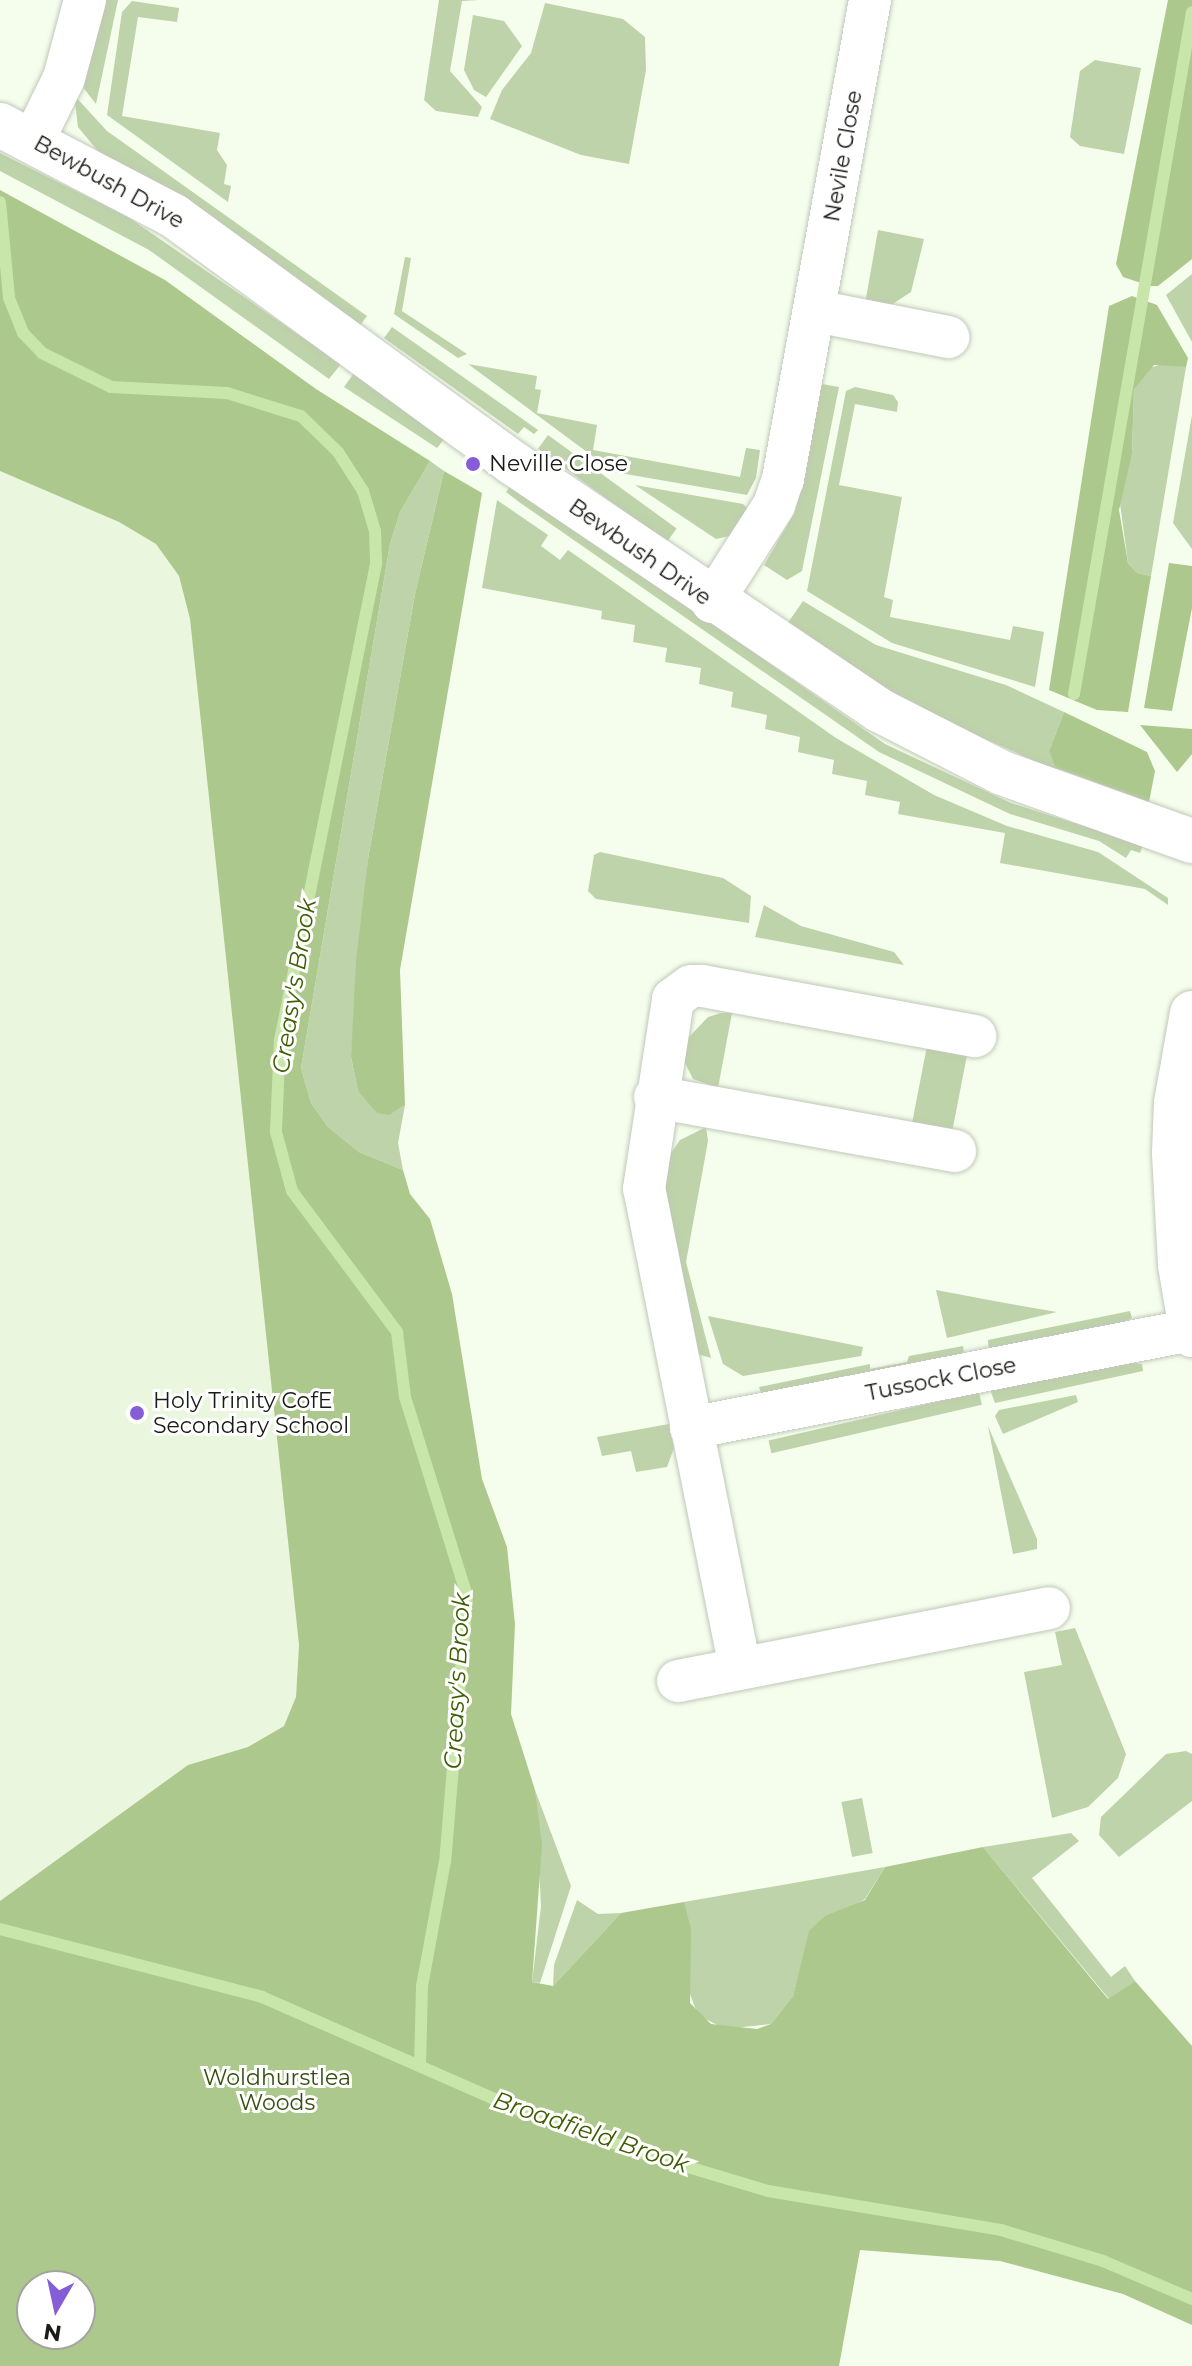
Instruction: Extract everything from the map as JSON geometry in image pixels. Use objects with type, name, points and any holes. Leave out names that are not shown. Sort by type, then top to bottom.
[{"type":"street","points":[[17,132],[64,78],[85,0]]},
{"type":"street","name":"Nevile Close","points":[[712,602],[774,505],[815,311],[870,0]]},
{"type":"street","name":"Bewbush Drive","points":[[17,132],[174,216],[359,355],[712,602],[928,739],[1067,799],[1192,841]]},
{"type":"street","points":[[815,311],[948,337]]},
{"type":"street","points":[[740,1668],[644,1189],[655,1097],[673,999],[691,986],[975,1036]]},
{"type":"street","points":[[1191,1333],[1180,1265],[1174,1153],[1176,1103],[1192,1013]]},
{"type":"street","points":[[655,1097],[955,1151]]},
{"type":"street","name":"Tussock Close","points":[[691,1428],[1191,1333]]},
{"type":"street","points":[[678,1681],[1049,1608]]},
{"type":"shaded area","name":"Holy Trinity CofE Secondary School","points":[[0,471],[119,522],[156,544],[179,576],[190,619],[299,1645],[296,1697],[284,1726],[248,1747],[188,1765],[0,1901]]},
{"type":"green space","points":[[99,0],[118,0],[96,104],[78,81]]},
{"type":"green space","points":[[439,0],[479,0],[462,1],[450,71],[482,107],[478,117],[436,111],[424,100]]},
{"type":"green space","points":[[1168,0],[1192,0],[1192,259],[1158,286],[1150,286],[1123,277],[1116,264]]},
{"type":"green space","points":[[132,1],[179,8],[177,22],[138,17],[122,116],[220,133],[217,150],[227,165],[224,184],[231,186],[228,202],[107,115],[122,12]]},
{"type":"green space","points":[[545,3],[623,19],[645,37],[646,70],[629,164],[581,155],[490,119],[502,90],[531,53]]},
{"type":"green space","points":[[473,15],[504,21],[522,46],[486,97],[474,90],[464,70]]},
{"type":"green space","points":[[1095,60],[1141,68],[1124,154],[1080,146],[1070,137],[1080,71]]},
{"type":"green space","points":[[74,95],[107,131],[367,316],[358,328],[101,155],[78,127]]},
{"type":"green space","points":[[0,153],[128,217],[341,364],[329,379],[149,250],[0,171]]},
{"type":"green space","name":"Woldhurstlea Woods","points":[[0,190],[165,280],[316,389],[430,461],[400,512],[390,544],[301,1068],[311,1103],[328,1127],[359,1152],[403,1170],[410,1194],[430,1219],[452,1294],[482,1479],[507,1547],[515,1624],[511,1714],[535,1790],[542,1845],[532,1982],[553,1986],[621,1913],[684,1902],[691,1929],[690,2003],[711,2024],[757,2029],[771,2024],[793,1996],[809,1931],[825,1916],[865,1900],[885,1867],[983,1847],[1108,1999],[1135,1981],[1192,2046],[1192,2325],[1123,2294],[1000,2261],[860,2250],[839,2366],[0,2366],[0,1901],[188,1765],[248,1747],[284,1726],[296,1697],[299,1645],[190,619],[179,576],[156,544],[119,522],[0,471]]},
{"type":"green space","points":[[878,230],[924,239],[911,292],[891,305],[865,304]]},
{"type":"green space","points":[[405,257],[411,258],[402,311],[467,354],[458,358],[394,314]]},
{"type":"green space","points":[[1192,274],[1192,342],[1166,295]]},
{"type":"green space","points":[[1132,296],[1157,305],[1188,358],[1186,367],[1154,365],[1134,389],[1132,454],[1119,510],[1128,563],[1137,573],[1151,576],[1128,712],[1097,710],[1049,690],[1109,306]]},
{"type":"green space","points":[[392,327],[538,430],[534,434],[524,427],[518,434],[384,338]]},
{"type":"green space","points":[[1168,363],[1186,367],[1151,576],[1137,573],[1128,563],[1119,496],[1132,454],[1134,389],[1148,368]]},
{"type":"green space","points":[[468,364],[537,376],[535,389],[541,390],[537,413],[597,425],[593,450],[740,477],[746,448],[760,450],[756,478],[747,495],[614,472]]},
{"type":"green space","points":[[354,373],[445,438],[437,448],[344,387]]},
{"type":"green space","points":[[822,384],[839,387],[802,571],[787,580],[764,565],[795,512]]},
{"type":"green space","points":[[855,387],[893,395],[898,402],[897,412],[855,404],[839,485],[902,497],[884,597],[893,600],[890,617],[1010,640],[1013,626],[1044,632],[1035,687],[892,643],[807,591],[846,391]]},
{"type":"green space","points":[[1192,415],[1192,549],[1173,523]]},
{"type":"green space","points":[[548,435],[677,528],[667,542],[538,449]]},
{"type":"green space","points":[[430,461],[444,471],[415,594],[368,859],[351,1057],[358,1091],[390,1115],[405,1105],[398,1143],[403,1170],[359,1152],[328,1127],[311,1103],[301,1068],[390,544],[400,512]]},
{"type":"green space","points":[[444,471],[482,493],[400,970],[405,1105],[390,1115],[377,1113],[358,1091],[351,1057],[356,961],[368,859],[415,594]]},
{"type":"green space","points":[[512,484],[885,744],[1011,803],[1143,845],[1140,853],[1131,850],[1126,858],[1099,841],[1010,814],[879,752],[519,502],[506,492]]},
{"type":"green space","points":[[635,485],[743,504],[751,512],[734,535],[716,539]]},
{"type":"green space","points":[[497,500],[548,535],[541,546],[560,560],[568,550],[836,738],[934,795],[1007,826],[1098,852],[1168,898],[1168,905],[1145,889],[1000,863],[1005,833],[898,814],[900,802],[865,795],[867,781],[832,774],[834,760],[798,752],[800,737],[765,729],[767,715],[731,707],[733,692],[699,684],[701,668],[665,662],[667,648],[633,642],[635,625],[601,619],[602,611],[482,588]]},
{"type":"green space","points":[[1169,563],[1192,566],[1192,608],[1172,711],[1144,708]]},
{"type":"green space","points":[[803,601],[876,645],[1006,685],[1064,712],[1049,751],[1064,774],[911,706],[787,624]]},
{"type":"green space","points":[[1064,712],[1147,752],[1155,771],[1149,802],[1056,768],[1049,751]]},
{"type":"green space","points":[[1140,725],[1192,729],[1192,754],[1177,772]]},
{"type":"green space","points":[[600,852],[723,878],[751,896],[749,923],[596,899],[588,891],[594,855]]},
{"type":"green space","points":[[764,905],[801,926],[894,952],[904,965],[755,937]]},
{"type":"green space","points":[[732,1013],[718,1088],[693,1079],[684,1061],[689,1037],[708,1017]]},
{"type":"green space","points":[[927,1046],[967,1054],[952,1130],[912,1123]]},
{"type":"green space","points":[[706,1127],[708,1141],[686,1262],[711,1358],[697,1354],[664,1189],[671,1153],[680,1140]]},
{"type":"green space","points":[[936,1290],[1005,1303],[1057,1312],[947,1338]]},
{"type":"green space","points":[[1130,1311],[1132,1318],[1115,1327],[989,1353],[988,1340]]},
{"type":"green space","points":[[708,1316],[863,1347],[861,1356],[743,1376],[723,1364]]},
{"type":"green space","points":[[963,1346],[965,1358],[763,1398],[759,1387],[870,1364],[870,1369],[907,1362],[909,1356]]},
{"type":"green space","points":[[1133,1363],[1142,1364],[1143,1371],[995,1403],[990,1389]]},
{"type":"green space","points":[[979,1392],[982,1405],[771,1453],[769,1441]]},
{"type":"green space","points":[[1076,1395],[1078,1402],[1003,1434],[995,1416],[999,1410]]},
{"type":"green space","points":[[669,1424],[674,1448],[667,1467],[636,1472],[631,1451],[602,1456],[597,1437]]},
{"type":"green space","points":[[988,1426],[1037,1539],[1037,1549],[1013,1554]]},
{"type":"green space","points":[[1075,1628],[1126,1754],[1118,1778],[1088,1807],[1052,1818],[1024,1672],[1062,1665],[1055,1632]]},
{"type":"green space","points":[[1186,1751],[1192,1754],[1192,1801],[1119,1857],[1099,1835],[1101,1817],[1166,1754]]},
{"type":"green space","points":[[535,1790],[571,1886],[540,1983],[532,1982],[541,1906]]},
{"type":"green space","points":[[862,1798],[873,1853],[852,1857],[841,1802]]},
{"type":"green space","points":[[1071,1833],[1079,1841],[1032,1878],[1111,1977],[1125,1966],[1135,1981],[1109,1999],[983,1847]]},
{"type":"green space","points":[[885,1867],[865,1899],[810,1931],[793,1996],[771,2024],[725,2029],[698,2015],[688,1989],[684,1902]]},
{"type":"green space","points":[[577,1900],[598,1914],[621,1913],[553,1986],[554,1965]]},
{"type":"waterway","points":[[1074,694],[1192,12]]},
{"type":"waterway","name":"Creasy's Brook","points":[[0,202],[9,298],[23,333],[42,353],[111,387],[227,393],[301,416],[338,452],[363,491],[375,531],[376,564],[280,1039],[276,1132],[292,1191],[397,1332],[405,1397],[467,1596],[445,1861],[422,1986],[420,2066]]},
{"type":"waterway","name":"Broadfield Brook","points":[[0,1929],[262,1997],[519,2110],[648,2155],[768,2191],[1001,2230],[1103,2261],[1192,2299]]},
{"type":"place","name":"Neville Close","points":[[473,464]]},
{"type":"place","name":"Holy Trinity CofE Secondary School","points":[[137,1413]]}]
